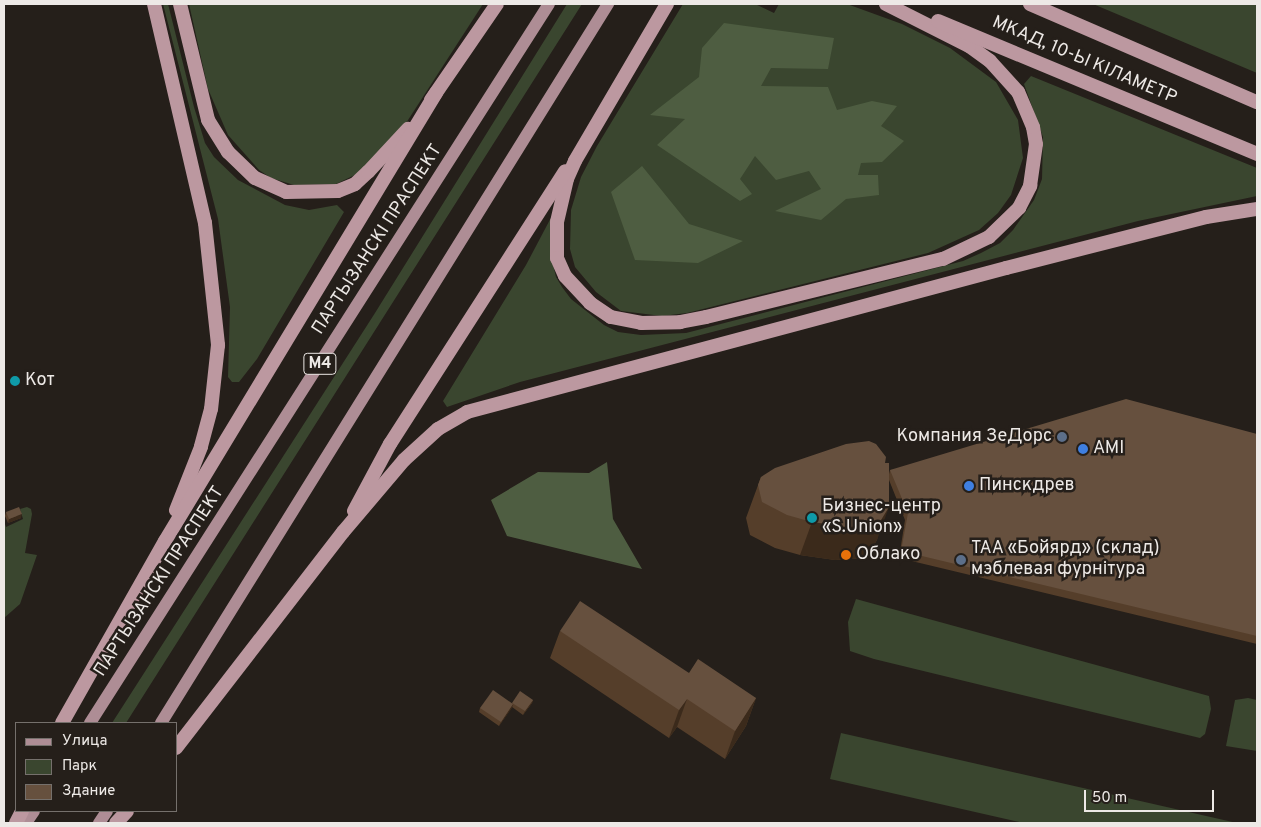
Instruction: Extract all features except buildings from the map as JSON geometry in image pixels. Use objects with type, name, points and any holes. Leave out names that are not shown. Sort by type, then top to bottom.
[{"type":"highway","points":[[154,4],[205,223],[218,345],[217,375],[201,447],[164,541]]},
{"type":"highway","points":[[180,4],[201,100],[217,136],[246,171],[286,192],[317,194],[338,191],[355,184],[403,135],[436,93]]},
{"type":"highway","points":[[63,722],[164,541],[436,93],[497,4]]},
{"type":"highway","points":[[667,4],[575,161],[567,179],[557,222],[557,258],[565,276],[590,303],[611,317],[642,323],[680,322],[909,268],[966,250],[1006,223],[1030,186],[1036,144],[1033,127],[1018,92],[990,61],[886,4]]},
{"type":"highway","name":"МКАД, 10-Ы КІЛАМЕТР","points":[[895,4],[1257,154]]},
{"type":"highway","name":"МКАД, 10-Ы КІЛАМЕТР","points":[[1030,4],[1257,102]]},
{"type":"highway","points":[[343,532],[390,444],[627,72]]},
{"type":"highway","points":[[178,745],[343,532],[426,438],[451,420],[481,406],[1139,234],[1206,217],[1257,209]]},
{"type":"highway","points":[[116,823],[125,812]]},
{"type":"main road","name":"ПАРТЫЗАНСКІ ПРАСПЕКТ","points":[[91,722],[549,4]]},
{"type":"main road","points":[[162,722],[608,4]]},
{"type":"main road","points":[[26,823],[33,812]]},
{"type":"main road","points":[[99,823],[106,812]]},
{"type":"green space","points":[[163,4],[168,4],[194,107],[205,143],[214,157],[238,180],[285,205],[309,210],[337,205],[344,212],[257,359],[239,382],[232,382],[228,377],[230,307],[218,219]]},
{"type":"green space","points":[[189,4],[483,4],[399,134],[359,173],[336,184],[294,185],[271,178],[259,170],[228,135],[208,89]]},
{"type":"green space","points":[[567,4],[582,4],[127,722],[113,722],[375,313]]},
{"type":"green space","points":[[683,4],[755,4],[774,13],[779,4],[847,4],[902,24],[950,48],[996,82],[1018,120],[1023,158],[1011,195],[998,213],[979,230],[928,253],[687,313],[662,316],[621,311],[596,292],[575,267],[570,249],[571,210],[581,177],[597,146]]},
{"type":"green space","points":[[1093,4],[1257,4],[1257,73]]},
{"type":"green space","points":[[724,23],[834,38],[828,69],[771,68],[761,86],[828,87],[837,110],[872,101],[897,106],[881,126],[904,141],[882,162],[861,163],[858,175],[878,175],[879,195],[846,199],[821,220],[775,211],[821,189],[809,171],[776,180],[755,156],[740,179],[752,194],[740,201],[657,145],[685,119],[650,115],[699,77],[702,48]]},
{"type":"green space","points":[[1031,76],[1257,168],[1257,196],[1138,221],[520,382],[447,407],[443,401],[526,265],[554,212],[550,252],[556,277],[562,287],[571,299],[604,325],[618,332],[641,335],[686,333],[963,261],[1000,243],[1013,230],[1034,200],[1042,179],[1043,137],[1024,84]]},
{"type":"green space","points":[[642,166],[689,224],[743,241],[698,263],[635,260],[611,192]]},
{"type":"green space","points":[[607,462],[613,519],[642,569],[507,536],[491,500],[538,472],[589,473]]},
{"type":"green space","points":[[27,507],[31,509],[32,514],[25,553],[37,555],[20,604],[4,618],[4,521],[6,527],[23,519],[20,509]]},
{"type":"green space","points":[[856,599],[1209,696],[1211,709],[1205,734],[1200,738],[874,659],[850,651],[848,622]]},
{"type":"green space","points":[[1248,698],[1257,700],[1257,751],[1226,746],[1235,700]]},
{"type":"green space","points":[[841,733],[1237,823],[1024,823],[830,779]]},
{"type":"place","name":"Кот","points":[[15,381]]},
{"type":"place","name":"Компания ЗеДорс","points":[[1062,437]]},
{"type":"place","name":"AMI","points":[[1083,449]]},
{"type":"place","name":"Пинскдрев","points":[[969,486]]},
{"type":"place","name":"Бизнес-центр «S.Union»","points":[[812,518]]},
{"type":"place","name":"Облако","points":[[846,555]]},
{"type":"place","name":"ТАА «Бойярд» (склад) мэблевая фурнітура","points":[[961,560]]}]
